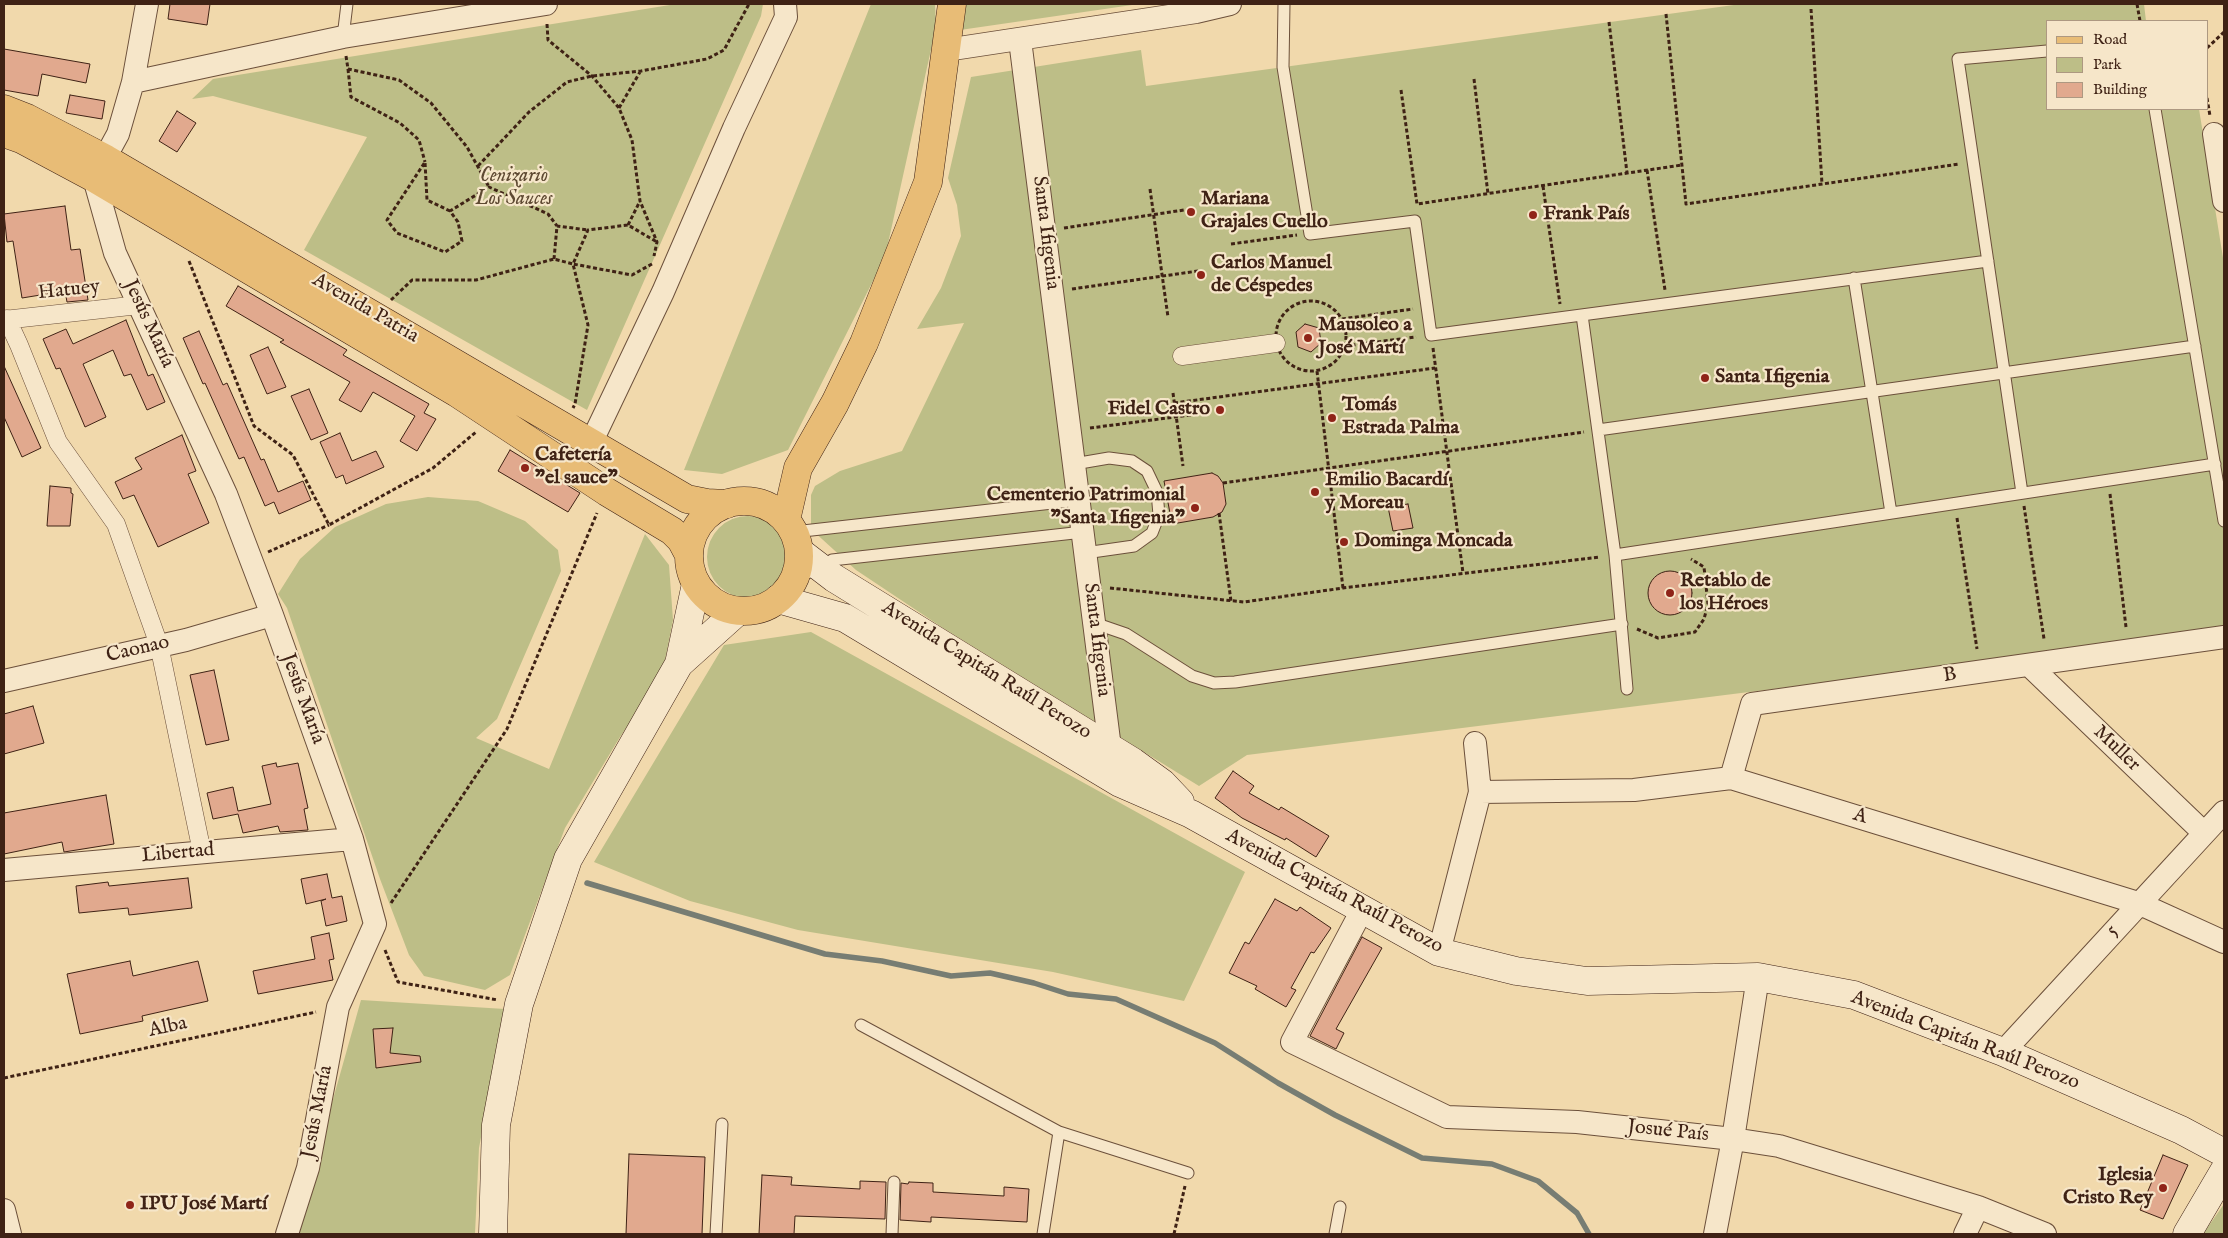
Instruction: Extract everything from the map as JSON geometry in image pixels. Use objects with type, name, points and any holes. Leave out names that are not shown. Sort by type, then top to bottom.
[{"type":"main road","points":[[798,468],[795,558],[769,605],[754,610],[738,611],[714,602],[696,584],[690,568],[689,555],[694,533],[707,515],[738,502],[773,492],[798,468],[835,403],[864,342],[928,182],[952,4]]},
{"type":"main road","name":"Avenida Patria","points":[[4,109],[27,118],[100,168],[175,226],[457,393],[607,492],[672,531],[681,540],[689,555]]},
{"type":"main road","name":"Avenida Patria","points":[[4,133],[100,168],[381,318],[687,498],[707,503],[738,502]]},
{"type":"main road","points":[[738,502],[770,507],[795,558]]},
{"type":"main road","name":"Avenida Capitán Raúl Perozo","points":[[795,558],[1110,748],[1126,772]]},
{"type":"main road","name":"Avenida Capitán Raúl Perozo","points":[[795,558],[845,618],[1126,772],[1191,814],[1439,952],[1516,971],[1588,981],[1758,977],[1854,995],[2003,1052],[2181,1130],[2224,1154]]},
{"type":"main road","points":[[493,1234],[496,1125],[519,1004],[568,859],[679,664],[696,584]]},
{"type":"main road","points":[[679,664],[738,611]]},
{"type":"main road","points":[[2187,1234],[2224,1171]]},
{"type":"street","points":[[100,168],[118,134],[133,82],[146,4]]},
{"type":"street","points":[[133,82],[343,36],[546,4]]},
{"type":"street","points":[[591,443],[663,292],[734,128],[786,17],[786,4]]},
{"type":"street","points":[[946,50],[1020,40],[1230,4]]},
{"type":"street","name":"Santa Ifigenia","points":[[1020,40],[1110,748]]},
{"type":"street","points":[[2219,139],[2224,201]]},
{"type":"street","name":"Jesús María","points":[[100,168],[115,253],[226,494],[272,615],[352,839],[375,924],[338,1007],[308,1168],[287,1234]]},
{"type":"street","name":"Hatuey","points":[[5,320],[139,305]]},
{"type":"street","points":[[5,320],[19,345],[58,442],[116,524],[159,645],[202,852]]},
{"type":"street","points":[[1182,356],[1276,343]]},
{"type":"street","name":"Caonao","points":[[4,681],[186,640],[272,615]]},
{"type":"street","name":"B","points":[[1731,778],[1752,704],[2224,637]]},
{"type":"street","name":"Muller","points":[[2029,665],[2204,833]]},
{"type":"street","points":[[1439,952],[1480,792],[1475,743]]},
{"type":"street","name":"A","points":[[1480,792],[1634,790],[1731,778],[2138,904],[2224,942]]},
{"type":"street","name":"5","points":[[2003,1052],[2224,812]]},
{"type":"street","name":"Libertad","points":[[4,870],[352,839]]},
{"type":"street","name":"Josué País","points":[[1362,910],[1292,1042],[1447,1117],[1577,1122],[1733,1138],[1779,1146],[1978,1207],[2045,1234]]},
{"type":"street","points":[[1715,1234],[1733,1138],[1758,977]]},
{"type":"street","points":[[1965,1234],[1978,1207]]},
{"type":"street","points":[[4,1210],[10,1234]]},
{"type":"lane","points":[[343,36],[347,4]]},
{"type":"lane","points":[[1284,4],[1283,67],[1310,234],[1415,221],[1431,335],[1988,261]]},
{"type":"lane","points":[[2022,493],[1958,59],[2046,51]]},
{"type":"lane","points":[[2155,110],[2224,521]]},
{"type":"lane","points":[[1854,278],[1891,513]]},
{"type":"lane","points":[[1582,315],[1615,555],[1627,690]]},
{"type":"lane","points":[[1598,430],[2195,346]]},
{"type":"lane","points":[[795,558],[832,560],[866,555],[1084,542],[1134,546],[1152,533],[1159,515],[1157,492],[1147,471],[1132,461],[1110,458],[1074,464]]},
{"type":"lane","points":[[1615,555],[2215,464]]},
{"type":"lane","points":[[795,558],[1079,500]]},
{"type":"lane","points":[[1094,623],[1126,634],[1192,676],[1214,683],[1236,682],[1622,624]]},
{"type":"lane","points":[[861,1025],[1060,1132],[1188,1173]]},
{"type":"lane","points":[[716,1234],[722,1124]]},
{"type":"lane","points":[[1043,1234],[1060,1132]]},
{"type":"lane","points":[[892,1234],[894,1182]]},
{"type":"lane","points":[[1336,1234],[1340,1207]]},
{"type":"path","points":[[381,318],[391,300],[412,280],[476,280],[554,259],[632,275],[653,264],[657,242],[640,201],[632,140],[619,108],[592,76],[548,40],[546,4]]},
{"type":"path","points":[[478,166],[529,112],[567,82],[592,76],[641,71],[707,59],[724,50],[749,4]]},
{"type":"path","points":[[2137,4],[2140,20]]},
{"type":"path","points":[[1811,9],[1822,184]]},
{"type":"path","points":[[1666,14],[1686,204],[1974,162]]},
{"type":"path","points":[[1609,22],[1627,173]]},
{"type":"path","points":[[2208,47],[2224,32]]},
{"type":"path","points":[[343,36],[351,97],[400,123],[419,140],[425,162],[427,200],[450,211],[458,222],[462,241],[445,252],[397,233],[387,220],[425,162]]},
{"type":"path","points":[[348,69],[399,80],[431,104],[467,147],[488,187],[548,214],[557,226],[554,259]]},
{"type":"path","points":[[619,108],[641,71]]},
{"type":"path","points":[[1474,79],[1488,194]]},
{"type":"path","points":[[1401,90],[1417,204],[1682,165]]},
{"type":"path","points":[[1647,170],[1666,304]]},
{"type":"path","points":[[1543,186],[1562,318]]},
{"type":"path","points":[[450,211],[488,187]]},
{"type":"path","points":[[1150,189],[1168,317]]},
{"type":"path","points":[[628,225],[640,201]]},
{"type":"path","points":[[1044,231],[1184,210]]},
{"type":"path","points":[[557,226],[588,230],[628,225],[657,242]]},
{"type":"path","points":[[175,226],[254,426],[293,455],[329,525]]},
{"type":"path","points":[[562,426],[575,404],[588,325],[573,264],[588,230]]},
{"type":"path","points":[[1231,244],[1310,234]]},
{"type":"path","points":[[1052,292],[1198,271]]},
{"type":"path","points":[[1304,301],[1316,301],[1326,304],[1336,311],[1342,319],[1346,337],[1345,346],[1334,362],[1317,371],[1306,371],[1296,368],[1280,354],[1276,343],[1278,321],[1294,305],[1304,301]]},
{"type":"path","points":[[1342,319],[1427,307]]},
{"type":"path","points":[[1345,346],[1431,335],[1463,573]]},
{"type":"path","points":[[1174,402],[1435,368]]},
{"type":"path","points":[[1317,371],[1343,588]]},
{"type":"path","points":[[1173,393],[1182,466]]},
{"type":"path","points":[[1070,430],[1198,414]]},
{"type":"path","points":[[251,560],[329,525],[434,468],[494,417]]},
{"type":"path","points":[[1223,483],[1598,430]]},
{"type":"path","points":[[2108,480],[2126,627]]},
{"type":"path","points":[[519,1004],[398,982],[375,924],[420,862],[507,729],[607,492]]},
{"type":"path","points":[[2022,493],[2044,639]]},
{"type":"path","points":[[1955,503],[1977,649]]},
{"type":"path","points":[[1219,513],[1231,601]]},
{"type":"path","points":[[1622,624],[1658,638],[1696,632],[1704,619],[1708,604],[1704,568],[1671,546]]},
{"type":"path","points":[[1090,586],[1244,602],[1615,555]]},
{"type":"path","name":"Alba","points":[[4,1078],[338,1007]]},
{"type":"path","points":[[1174,1234],[1188,1173]]},
{"type":"green space","name":"Cenizario Los Sauces","points":[[676,4],[763,4],[761,16],[587,410],[304,250],[367,137],[213,96],[192,99],[213,79]]},
{"type":"green space","points":[[871,4],[935,4],[936,27],[885,257],[788,450],[722,474],[684,470]]},
{"type":"green space","points":[[964,4],[1139,4],[960,30]]},
{"type":"green space","name":"Santa Ifigenia","points":[[1741,4],[2144,4],[2146,20],[2046,20],[2046,110],[2199,110],[2224,264],[2224,626],[2020,658],[1247,755],[1199,786],[943,628],[856,570],[811,529],[811,495],[815,486],[840,471],[902,451],[964,323],[917,329],[941,288],[961,236],[957,205],[948,178],[971,77],[1141,50],[1146,86]],"holes":[[[1212,473],[1218,476],[1223,483],[1226,504],[1222,512],[1213,517],[1172,524],[1164,481]]]},
{"type":"green space","points":[[428,497],[478,501],[525,521],[558,550],[561,571],[497,719],[476,738],[549,769],[645,534],[669,565],[673,620],[662,676],[620,737],[565,828],[510,975],[485,990],[424,976],[409,955],[380,879],[287,608],[278,594],[300,559],[335,527],[386,504]]},
{"type":"green space","points":[[748,516],[764,519],[777,528],[786,541],[789,557],[786,573],[777,586],[764,595],[748,598],[732,595],[719,586],[710,573],[707,557],[710,541],[719,528],[732,519]]},
{"type":"green space","points":[[811,632],[1245,872],[1184,1001],[1053,972],[798,930],[690,901],[594,862],[724,645]]},
{"type":"green space","points":[[361,1000],[505,1009],[479,1148],[475,1234],[295,1234]]},
{"type":"green space","points":[[2224,1204],[2224,1234],[2203,1234]]},
{"type":"building","points":[[170,4],[210,4],[207,25],[168,19]]},
{"type":"building","points":[[4,49],[90,64],[86,83],[42,74],[38,96],[4,90]]},
{"type":"building","points":[[70,95],[105,101],[102,119],[66,113]]},
{"type":"building","points":[[177,111],[196,123],[177,152],[159,141]]},
{"type":"building","points":[[65,206],[71,250],[80,249],[88,300],[67,302],[65,291],[22,298],[13,241],[7,242],[4,214]]},
{"type":"building","points":[[238,286],[347,350],[343,355],[429,404],[424,413],[436,419],[417,451],[400,441],[415,416],[373,392],[361,412],[339,400],[350,382],[280,342],[284,340],[226,306]]},
{"type":"building","points":[[126,320],[148,376],[153,374],[165,402],[147,410],[131,374],[124,376],[113,350],[83,364],[106,417],[85,427],[60,368],[56,369],[43,339],[66,329],[73,344]]},
{"type":"building","name":"Mausoleo a José Martí","points":[[1305,324],[1319,328],[1321,343],[1311,352],[1298,347],[1296,332]]},
{"type":"building","points":[[199,331],[223,385],[227,383],[261,460],[264,459],[278,492],[303,481],[311,500],[279,514],[274,502],[265,506],[244,457],[239,459],[183,338]]},
{"type":"building","points":[[268,347],[286,387],[267,394],[250,355]]},
{"type":"building","points":[[4,366],[41,448],[22,457],[4,417]]},
{"type":"building","points":[[309,389],[328,433],[311,440],[291,396]]},
{"type":"building","points":[[340,433],[352,461],[376,451],[384,467],[346,484],[343,475],[336,478],[320,442]]},
{"type":"building","points":[[182,435],[196,471],[188,474],[209,523],[158,547],[134,495],[123,499],[115,482],[142,469],[135,458]]},
{"type":"building","points":[[510,450],[580,493],[568,512],[498,471]]},
{"type":"building","points":[[1212,473],[1218,476],[1223,483],[1226,504],[1222,512],[1213,517],[1172,524],[1164,481]]},
{"type":"building","points":[[50,486],[71,488],[71,493],[73,494],[70,526],[47,526]]},
{"type":"building","points":[[1408,504],[1413,528],[1393,531],[1388,507]]},
{"type":"building","name":"Retablo de los Héroes","points":[[1666,571],[1674,571],[1686,577],[1692,593],[1686,609],[1674,615],[1666,615],[1654,609],[1648,597],[1648,589],[1654,577]]},
{"type":"building","points":[[214,670],[229,740],[206,745],[190,675]]},
{"type":"building","points":[[33,706],[44,743],[4,754],[4,714]]},
{"type":"building","points":[[276,763],[277,767],[298,763],[308,808],[304,809],[308,830],[280,832],[278,826],[243,833],[238,814],[213,819],[207,793],[233,787],[238,811],[271,804],[262,766]]},
{"type":"building","points":[[1233,771],[1254,786],[1249,793],[1279,810],[1281,807],[1329,836],[1316,857],[1286,838],[1285,840],[1242,818],[1215,798]]},
{"type":"building","points":[[106,795],[114,844],[64,852],[62,842],[4,854],[4,813]]},
{"type":"building","points":[[327,874],[332,898],[342,896],[347,921],[326,926],[321,901],[326,899],[306,904],[301,879]]},
{"type":"building","points":[[188,878],[192,908],[129,915],[128,908],[79,913],[76,886],[108,882],[109,886]]},
{"type":"building","points":[[1275,899],[1297,911],[1300,907],[1331,928],[1314,953],[1311,952],[1291,988],[1296,990],[1286,1007],[1255,989],[1257,986],[1229,973],[1245,942],[1249,944]]},
{"type":"building","points":[[329,933],[334,959],[329,960],[333,980],[258,994],[253,971],[315,959],[311,937]]},
{"type":"building","points":[[1362,937],[1382,948],[1336,1029],[1344,1033],[1336,1049],[1310,1036]]},
{"type":"building","points":[[130,961],[133,976],[198,961],[208,1001],[142,1016],[143,1021],[80,1034],[67,974]]},
{"type":"building","points":[[393,1028],[390,1053],[420,1056],[421,1062],[376,1068],[373,1029]]},
{"type":"building","points":[[629,1154],[705,1157],[702,1234],[626,1234]]},
{"type":"building","name":"Iglesia Cristo Rey","points":[[2163,1155],[2188,1165],[2163,1219],[2140,1210]]},
{"type":"building","points":[[762,1175],[792,1177],[791,1185],[860,1189],[860,1181],[886,1182],[885,1219],[795,1216],[794,1234],[759,1234]]},
{"type":"building","points":[[909,1182],[933,1183],[933,1192],[1004,1196],[1004,1187],[1029,1189],[1027,1222],[931,1217],[931,1222],[900,1220],[901,1183],[908,1184]]},
{"type":"waterway","points":[[587,883],[825,954],[882,961],[951,976],[990,973],[1034,983],[1068,994],[1116,999],[1215,1043],[1278,1083],[1335,1115],[1422,1158],[1492,1164],[1538,1181],[1577,1213],[1589,1234]]},
{"type":"place","name":"Mariana Grajales Cuello","points":[[1191,212]]},
{"type":"place","name":"Frank País","points":[[1533,215]]},
{"type":"place","name":"Carlos Manuel de Céspedes","points":[[1201,275]]},
{"type":"place","name":"Mausoleo a José Martí","points":[[1308,338]]},
{"type":"place","name":"Santa Ifigenia","points":[[1705,378]]},
{"type":"place","name":"Fidel Castro","points":[[1220,410]]},
{"type":"place","name":"Tomás Estrada Palma","points":[[1332,418]]},
{"type":"place","name":"Cafetería \"el sauce\"","points":[[525,468]]},
{"type":"place","name":"Emilio Bacardí y Moreau","points":[[1315,492]]},
{"type":"place","name":"Cementerio Patrimonial \"Santa Ifigenia\"","points":[[1195,508]]},
{"type":"place","name":"Dominga Moncada","points":[[1344,542]]},
{"type":"place","name":"Retablo de los Héroes","points":[[1670,593]]},
{"type":"place","name":"Iglesia Cristo Rey","points":[[2163,1188]]},
{"type":"place","name":"IPU José Martí","points":[[130,1205]]}]
